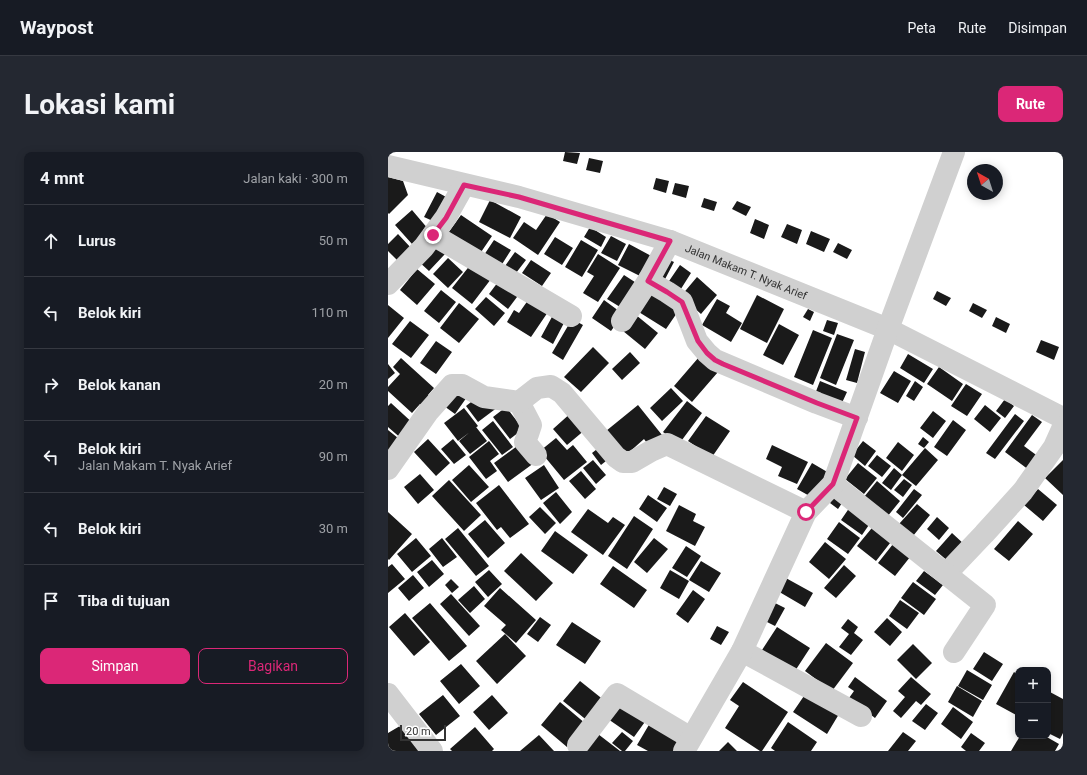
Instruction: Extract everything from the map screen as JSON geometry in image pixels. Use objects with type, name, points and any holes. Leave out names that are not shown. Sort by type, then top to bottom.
[{"type":"street","points":[[578,745],[617,694],[688,745],[742,651],[806,512],[833,484],[888,329],[954,152]]},
{"type":"street","name":"Jalan Makam T. Nyak Arief","points":[[388,166],[519,197],[670,241],[888,329],[1063,418]]},
{"type":"street","points":[[389,281],[424,247],[446,218],[464,185]]},
{"type":"street","points":[[433,235],[570,316]]},
{"type":"street","points":[[622,321],[648,281],[670,241]]},
{"type":"street","points":[[648,281],[682,302],[698,341],[707,353],[715,360],[817,403],[857,418]]},
{"type":"street","points":[[388,469],[428,412],[452,386],[462,385],[484,397],[519,402],[537,388],[551,386],[562,393],[616,457],[622,462],[632,462],[667,444],[806,512]]},
{"type":"street","points":[[519,402],[531,425],[525,442],[536,455]]},
{"type":"street","points":[[946,574],[1023,491],[1058,450],[1063,427]]},
{"type":"street","points":[[833,484],[985,605],[954,652]]},
{"type":"street","points":[[742,651],[861,716]]},
{"type":"street","points":[[388,694],[432,751]]},
{"type":"building","points":[[565,152],[580,153],[577,164],[563,161]]},
{"type":"building","points":[[589,158],[603,161],[600,173],[586,170]]},
{"type":"building","points":[[388,177],[403,181],[408,195],[389,214],[388,213]]},
{"type":"building","points":[[656,178],[669,181],[666,193],[653,189]]},
{"type":"building","points":[[675,183],[689,186],[686,198],[672,194]]},
{"type":"building","points":[[437,192],[448,198],[435,222],[424,217]]},
{"type":"building","points":[[704,198],[717,202],[714,211],[701,207]]},
{"type":"building","points":[[490,200],[521,217],[510,238],[479,222]]},
{"type":"building","points":[[737,201],[751,207],[746,216],[732,209]]},
{"type":"building","points":[[412,210],[429,230],[412,244],[395,225]]},
{"type":"building","points":[[547,214],[560,222],[538,255],[513,238],[524,222],[536,230]]},
{"type":"building","points":[[461,215],[492,236],[477,258],[446,236]]},
{"type":"building","points":[[755,219],[769,225],[764,239],[750,233]]},
{"type":"building","points":[[787,224],[802,230],[797,244],[781,237]]},
{"type":"building","points":[[590,227],[606,237],[601,247],[584,237]]},
{"type":"building","points":[[811,231],[830,239],[824,252],[806,244]]},
{"type":"building","points":[[398,234],[412,249],[399,262],[388,251],[388,244]]},
{"type":"building","points":[[611,236],[626,244],[617,261],[601,253]]},
{"type":"building","points":[[555,237],[573,248],[562,265],[544,254]]},
{"type":"building","points":[[494,240],[511,250],[499,269],[482,258]]},
{"type":"building","points":[[581,240],[598,250],[582,277],[565,267]]},
{"type":"building","points":[[432,243],[445,254],[429,271],[417,260]]},
{"type":"building","points":[[838,243],[852,250],[847,259],[833,252]]},
{"type":"building","points":[[629,244],[655,258],[644,278],[618,265]]},
{"type":"building","points":[[515,252],[526,260],[516,273],[505,266]]},
{"type":"building","points":[[598,254],[620,268],[598,302],[583,293],[594,276],[587,272]]},
{"type":"building","points":[[448,258],[463,272],[448,288],[433,274]]},
{"type":"building","points":[[665,258],[674,262],[663,283],[654,278]]},
{"type":"building","points":[[531,260],[551,273],[542,286],[522,273]]},
{"type":"building","points":[[471,264],[491,279],[472,304],[452,288]]},
{"type":"building","points":[[680,265],[691,273],[679,292],[667,284]]},
{"type":"building","points":[[417,269],[435,284],[417,305],[400,290]]},
{"type":"building","points":[[624,275],[641,286],[625,310],[607,299]]},
{"type":"building","points":[[697,277],[717,295],[701,314],[681,296]]},
{"type":"building","points":[[501,278],[520,293],[508,309],[489,294]]},
{"type":"building","points":[[649,286],[681,307],[666,329],[634,309]]},
{"type":"building","points":[[441,290],[456,302],[439,323],[424,311]]},
{"type":"building","points":[[937,291],[951,298],[946,306],[933,299]]},
{"type":"building","points":[[757,295],[784,309],[767,343],[740,329]]},
{"type":"building","points":[[531,296],[550,309],[531,337],[507,322],[514,310],[519,313]]},
{"type":"building","points":[[486,297],[505,313],[494,326],[475,309]]},
{"type":"building","points":[[717,299],[730,306],[726,313],[742,323],[731,342],[702,325]]},
{"type":"building","points":[[604,300],[623,314],[611,331],[592,318]]},
{"type":"building","points":[[459,303],[479,319],[459,343],[440,328]]},
{"type":"building","points":[[973,303],[987,310],[982,318],[969,311]]},
{"type":"building","points":[[388,305],[404,318],[388,338]]},
{"type":"building","points":[[808,309],[814,312],[810,321],[803,317]]},
{"type":"building","points":[[553,315],[565,321],[553,344],[541,337]]},
{"type":"building","points":[[636,315],[658,333],[645,349],[623,331]]},
{"type":"building","points":[[996,317],[1010,324],[1006,333],[992,326]]},
{"type":"building","points":[[572,319],[583,325],[563,360],[552,353]]},
{"type":"building","points":[[827,320],[838,323],[834,335],[823,331]]},
{"type":"building","points":[[410,321],[429,335],[411,358],[392,344]]},
{"type":"building","points":[[779,324],[799,335],[783,365],[763,355]]},
{"type":"building","points":[[813,330],[832,338],[813,385],[794,377]]},
{"type":"building","points":[[837,334],[854,340],[836,385],[820,378]]},
{"type":"building","points":[[1041,340],[1059,347],[1054,360],[1036,352]]},
{"type":"building","points":[[436,341],[452,352],[436,374],[420,363]]},
{"type":"building","points":[[593,347],[609,363],[581,392],[564,377]]},
{"type":"building","points":[[855,349],[865,352],[857,383],[846,380]]},
{"type":"building","points":[[630,352],[640,363],[622,380],[612,369]]},
{"type":"building","points":[[908,354],[933,369],[924,383],[900,368]]},
{"type":"building","points":[[699,357],[718,372],[692,402],[674,386]]},
{"type":"building","points":[[401,358],[434,388],[428,395],[431,399],[424,407],[420,404],[412,413],[388,391],[388,387],[400,374],[393,367]]},
{"type":"building","points":[[388,364],[395,373],[388,379]]},
{"type":"building","points":[[939,367],[963,384],[952,401],[927,384]]},
{"type":"building","points":[[894,371],[911,381],[898,403],[880,393]]},
{"type":"building","points":[[820,381],[847,392],[841,405],[815,394]]},
{"type":"building","points":[[915,381],[923,387],[914,401],[906,396]]},
{"type":"building","points":[[966,384],[982,394],[967,416],[951,406]]},
{"type":"building","points":[[671,388],[683,401],[662,421],[650,408]]},
{"type":"building","points":[[456,389],[467,397],[455,414],[444,406]]},
{"type":"building","points":[[480,395],[498,407],[478,422],[466,406]]},
{"type":"building","points":[[1005,399],[1014,406],[1005,418],[996,411]]},
{"type":"building","points":[[687,401],[702,413],[679,444],[663,432]]},
{"type":"building","points":[[391,403],[416,426],[403,440],[388,427],[388,406]]},
{"type":"building","points":[[638,405],[662,435],[649,446],[644,439],[626,455],[606,431]]},
{"type":"building","points":[[985,405],[1001,418],[990,432],[974,419]]},
{"type":"building","points":[[506,407],[523,429],[510,439],[493,417]]},
{"type":"building","points":[[464,408],[478,426],[458,441],[444,423]]},
{"type":"building","points":[[933,411],[946,421],[933,438],[920,428]]},
{"type":"building","points":[[572,412],[586,429],[567,445],[553,429]]},
{"type":"building","points":[[1015,414],[1024,421],[995,459],[986,453]]},
{"type":"building","points":[[1032,415],[1042,422],[1024,446],[1039,457],[1029,470],[1005,452]]},
{"type":"building","points":[[706,416],[730,431],[712,457],[688,441]]},
{"type":"building","points":[[953,420],[966,430],[947,456],[934,447]]},
{"type":"building","points":[[493,421],[513,447],[502,455],[482,430]]},
{"type":"building","points":[[476,427],[487,441],[470,454],[459,441]]},
{"type":"building","points":[[388,430],[403,442],[388,454]]},
{"type":"building","points":[[923,437],[929,442],[924,448],[918,444]]},
{"type":"building","points":[[556,438],[567,450],[573,445],[587,462],[564,480],[540,451]]},
{"type":"building","points":[[428,439],[450,463],[436,476],[414,452]]},
{"type":"building","points":[[453,439],[466,455],[454,464],[441,449]]},
{"type":"building","points":[[489,441],[499,454],[490,461],[497,471],[486,479],[469,457]]},
{"type":"building","points":[[863,441],[876,451],[865,466],[852,455]]},
{"type":"building","points":[[898,442],[914,455],[902,471],[886,458]]},
{"type":"building","points":[[520,444],[534,463],[508,482],[494,463]]},
{"type":"building","points":[[772,445],[808,462],[797,484],[778,476],[782,467],[766,459]]},
{"type":"building","points":[[601,446],[606,461],[601,465],[592,453]]},
{"type":"building","points":[[925,448],[938,460],[916,486],[902,475]]},
{"type":"building","points":[[877,455],[891,466],[882,477],[868,466]]},
{"type":"building","points":[[593,460],[606,475],[596,484],[583,468]]},
{"type":"building","points":[[1063,460],[1063,495],[1045,478]]},
{"type":"building","points":[[812,463],[829,473],[815,499],[797,489]]},
{"type":"building","points":[[858,463],[877,478],[864,494],[845,479]]},
{"type":"building","points":[[469,465],[489,487],[471,502],[452,480]]},
{"type":"building","points":[[544,465],[559,488],[541,500],[525,478]]},
{"type":"building","points":[[894,468],[902,475],[891,490],[882,483]]},
{"type":"building","points":[[581,471],[596,489],[585,499],[569,481]]},
{"type":"building","points":[[420,474],[434,490],[418,504],[404,487]]},
{"type":"building","points":[[904,479],[912,485],[903,497],[894,490]]},
{"type":"building","points":[[449,480],[481,515],[464,531],[432,496]]},
{"type":"building","points":[[877,481],[900,501],[887,517],[864,497]]},
{"type":"building","points":[[499,485],[529,524],[510,538],[501,527],[497,530],[476,503]]},
{"type":"building","points":[[664,487],[677,494],[670,506],[657,499]]},
{"type":"building","points":[[914,489],[922,495],[903,518],[896,512]]},
{"type":"building","points":[[1038,489],[1057,505],[1043,521],[1024,505]]},
{"type":"building","points":[[556,492],[572,512],[560,524],[543,503]]},
{"type":"building","points":[[836,494],[844,500],[838,509],[830,503]]},
{"type":"building","points":[[648,495],[667,508],[657,522],[639,509]]},
{"type":"building","points":[[852,504],[873,519],[862,535],[841,520]]},
{"type":"building","points":[[917,504],[930,515],[913,536],[899,524]]},
{"type":"building","points":[[679,505],[696,514],[693,521],[705,527],[695,546],[666,531]]},
{"type":"building","points":[[540,507],[556,523],[545,534],[529,517]]},
{"type":"building","points":[[588,509],[608,523],[613,517],[625,525],[603,555],[571,532]]},
{"type":"building","points":[[388,512],[412,534],[389,560],[388,559]]},
{"type":"building","points":[[634,516],[653,529],[627,569],[608,556]]},
{"type":"building","points":[[937,517],[949,528],[939,540],[927,529]]},
{"type":"building","points":[[485,520],[505,543],[488,558],[468,534]]},
{"type":"building","points":[[1018,521],[1033,534],[1009,561],[994,549]]},
{"type":"building","points":[[839,522],[860,538],[848,554],[827,539]]},
{"type":"building","points":[[876,523],[894,538],[876,561],[857,546]]},
{"type":"building","points":[[458,528],[489,566],[476,576],[445,539]]},
{"type":"building","points":[[555,531],[588,555],[573,574],[541,551]]},
{"type":"building","points":[[952,533],[965,545],[949,562],[936,551]]},
{"type":"building","points":[[416,538],[431,556],[412,572],[397,554]]},
{"type":"building","points":[[442,538],[457,557],[443,567],[429,549]]},
{"type":"building","points":[[654,538],[668,549],[647,573],[634,562]]},
{"type":"building","points":[[897,539],[914,552],[895,576],[878,563]]},
{"type":"building","points":[[825,542],[846,559],[829,579],[809,562]]},
{"type":"building","points":[[686,546],[701,556],[687,577],[672,568]]},
{"type":"building","points":[[521,553],[553,583],[536,601],[504,571]]},
{"type":"building","points":[[432,560],[444,574],[429,587],[417,572]]},
{"type":"building","points":[[701,561],[721,573],[709,592],[689,580]]},
{"type":"building","points":[[392,564],[405,579],[388,593],[388,567]]},
{"type":"building","points":[[844,565],[856,576],[836,598],[824,588]]},
{"type":"building","points":[[613,566],[647,590],[634,608],[600,584]]},
{"type":"building","points":[[489,570],[502,584],[488,597],[475,582]]},
{"type":"building","points":[[670,570],[689,581],[679,599],[660,588]]},
{"type":"building","points":[[924,571],[943,585],[935,595],[916,581]]},
{"type":"building","points":[[413,575],[424,588],[409,601],[398,588]]},
{"type":"building","points":[[784,577],[813,593],[805,607],[776,590]]},
{"type":"building","points":[[451,579],[459,587],[452,593],[445,585]]},
{"type":"building","points":[[913,582],[936,599],[924,615],[901,598]]},
{"type":"building","points":[[474,586],[485,599],[470,613],[458,600]]},
{"type":"building","points":[[500,588],[536,620],[516,643],[501,630],[506,625],[484,606]]},
{"type":"building","points":[[693,590],[705,599],[688,623],[676,614]]},
{"type":"building","points":[[451,594],[480,626],[469,636],[440,604]]},
{"type":"building","points":[[900,600],[919,613],[907,629],[889,616]]},
{"type":"building","points":[[430,603],[467,646],[449,661],[412,618]]},
{"type":"building","points":[[775,603],[785,608],[775,626],[765,621]]},
{"type":"building","points":[[405,613],[430,642],[414,656],[389,627]]},
{"type":"building","points":[[540,617],[551,625],[538,642],[527,634]]},
{"type":"building","points":[[887,618],[902,632],[890,646],[874,632]]},
{"type":"building","points":[[848,619],[858,627],[854,633],[863,640],[851,655],[839,647],[849,634],[841,628]]},
{"type":"building","points":[[572,622],[601,641],[585,664],[556,645]]},
{"type":"building","points":[[717,626],[729,632],[721,645],[710,639]]},
{"type":"building","points":[[777,627],[810,648],[795,671],[762,650]]},
{"type":"building","points":[[505,634],[526,656],[497,684],[476,661]]},
{"type":"building","points":[[826,643],[853,663],[832,691],[805,671]]},
{"type":"building","points":[[913,644],[932,663],[916,679],[897,660]]},
{"type":"building","points":[[984,652],[1003,664],[992,681],[973,669]]},
{"type":"building","points":[[461,664],[480,686],[459,704],[440,681]]},
{"type":"building","points":[[967,670],[992,685],[983,700],[958,686]]},
{"type":"building","points":[[1014,672],[1015,714],[996,704]]},
{"type":"building","points":[[855,677],[887,701],[875,718],[849,698],[854,691],[848,687]]},
{"type":"building","points":[[911,677],[931,694],[921,705],[916,701],[901,718],[893,711],[905,697],[898,691]]},
{"type":"building","points":[[580,681],[605,701],[589,722],[563,701]]},
{"type":"building","points":[[743,682],[788,712],[762,751],[725,728],[739,706],[730,700]]},
{"type":"building","points":[[957,686],[982,701],[973,717],[948,702]]},
{"type":"building","points":[[806,693],[839,714],[827,734],[793,712]]},
{"type":"building","points":[[1051,693],[1063,699],[1063,733],[1060,739],[1051,734]]},
{"type":"building","points":[[443,695],[460,716],[436,735],[419,714]]},
{"type":"building","points":[[492,695],[508,713],[489,730],[473,712]]},
{"type":"building","points":[[621,701],[647,719],[634,737],[608,719]]},
{"type":"building","points":[[560,702],[586,724],[567,747],[541,725]]},
{"type":"building","points":[[926,704],[938,713],[925,730],[912,721]]},
{"type":"building","points":[[953,707],[973,722],[961,739],[941,724]]},
{"type":"building","points":[[788,722],[817,742],[811,751],[775,751],[771,748]]},
{"type":"building","points":[[405,723],[420,751],[388,751],[388,733]]},
{"type":"building","points":[[650,723],[686,742],[681,751],[648,751],[637,745]]},
{"type":"building","points":[[475,727],[494,749],[492,751],[452,751],[450,749]]},
{"type":"building","points":[[622,732],[633,741],[625,751],[622,751],[612,743]]},
{"type":"building","points":[[903,732],[916,741],[908,751],[888,751]]},
{"type":"building","points":[[971,733],[985,743],[979,751],[966,751],[961,747]]},
{"type":"building","points":[[598,734],[620,751],[585,751]]},
{"type":"building","points":[[539,735],[554,751],[520,751]]},
{"type":"building","points":[[1018,739],[1050,739],[1059,744],[1055,751],[1011,751]]},
{"type":"building","points":[[728,742],[737,751],[719,751]]},
{"type":"route","points":[[433,235],[446,218],[464,185],[519,197],[670,241],[648,281],[682,302],[698,341],[707,353],[715,360],[723,364],[857,418],[833,484],[806,512]]}]
